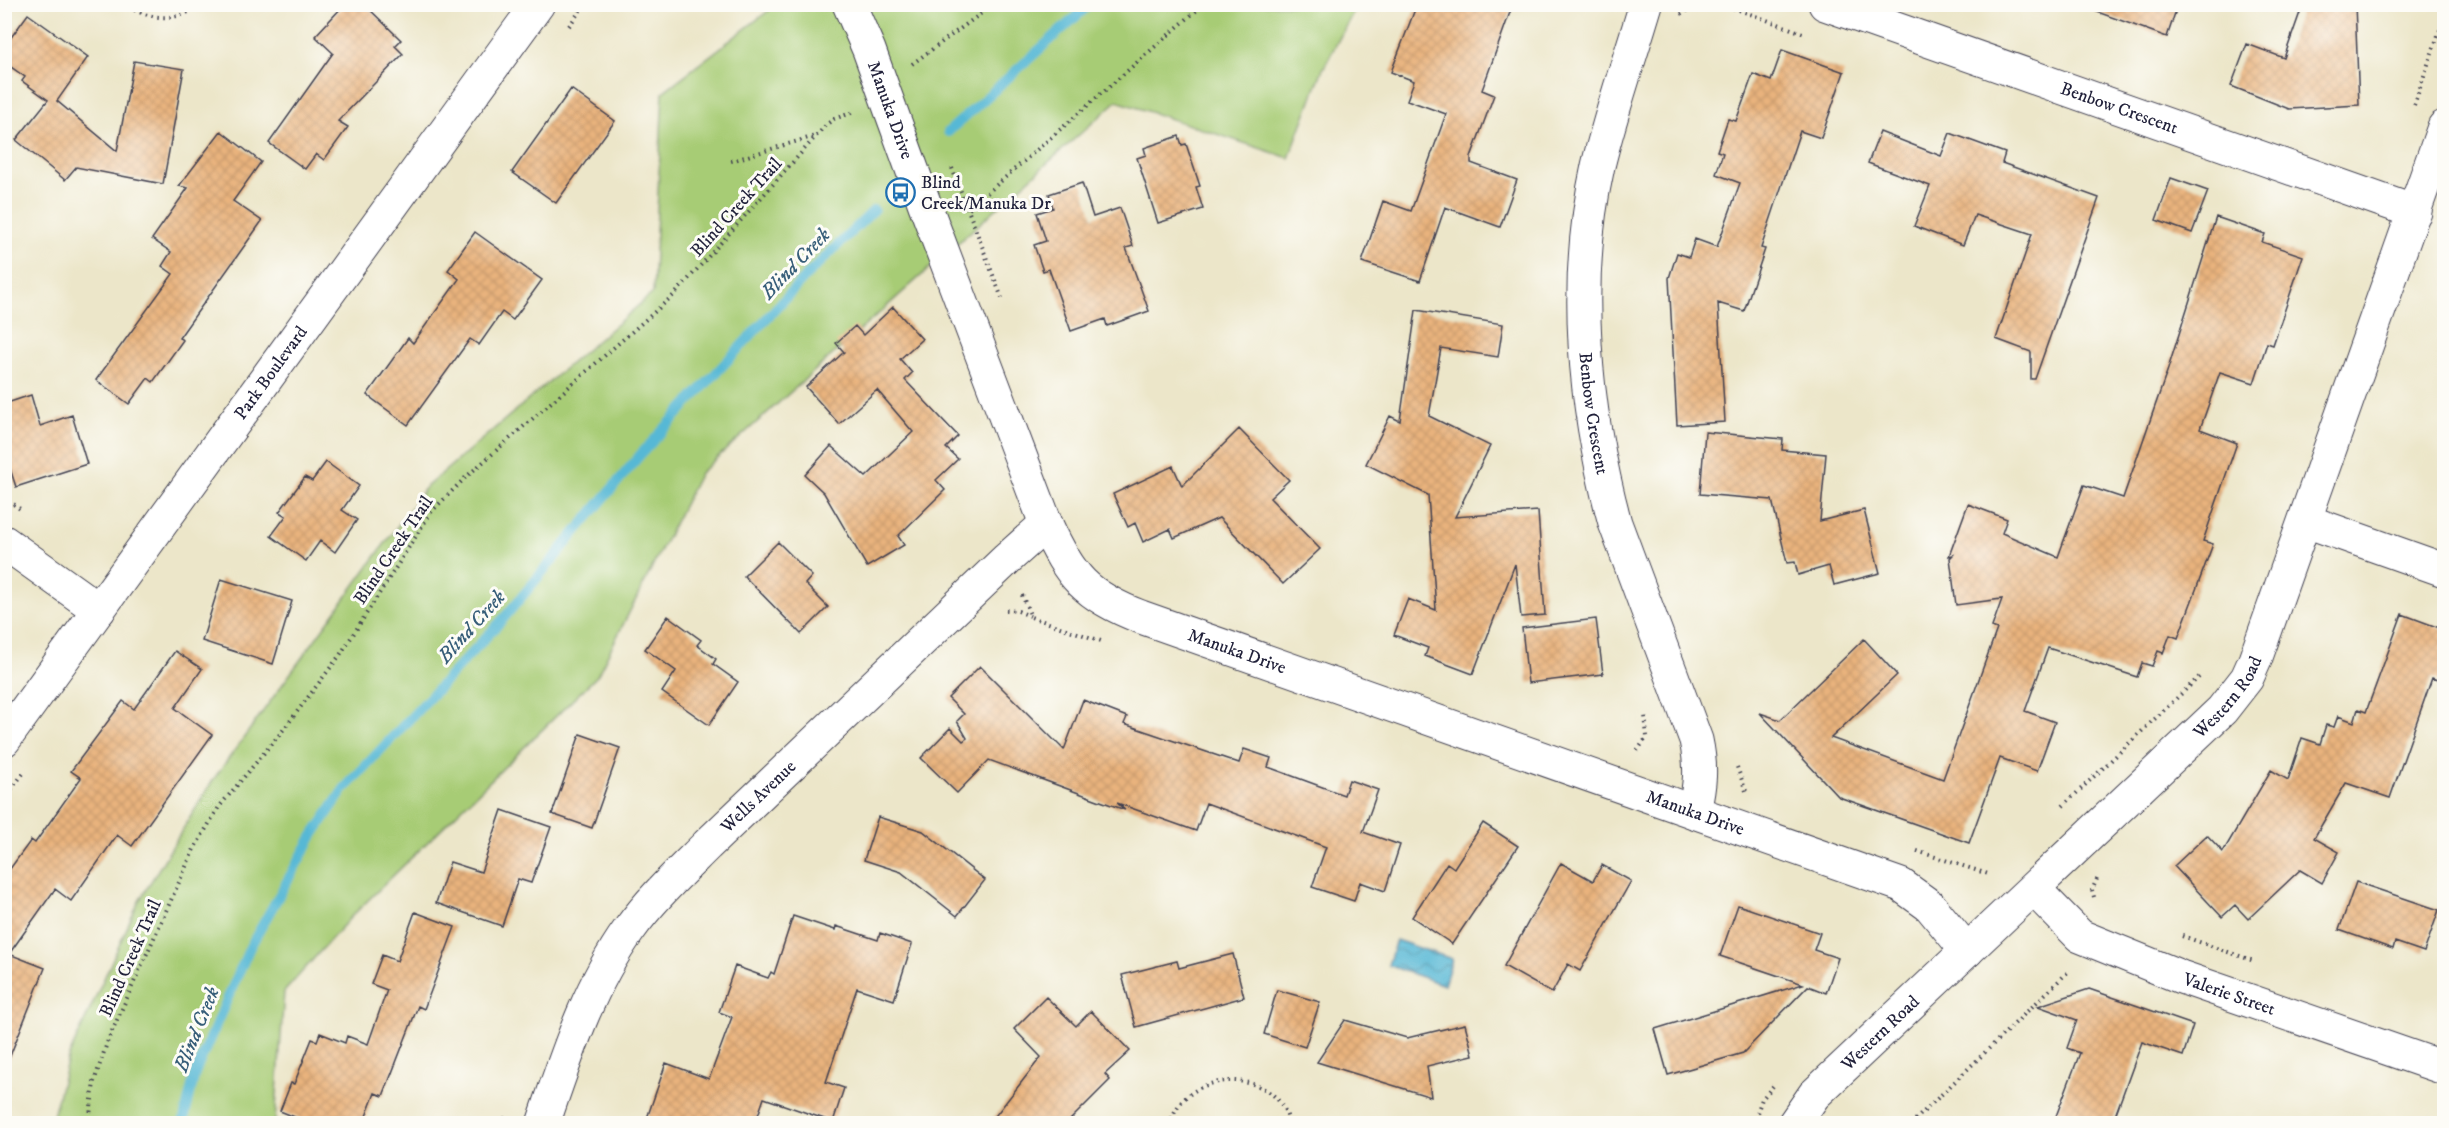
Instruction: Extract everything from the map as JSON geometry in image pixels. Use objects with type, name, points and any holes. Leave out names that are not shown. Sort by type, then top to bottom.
[{"type":"street","name":"Park Boulevard","points":[[4,740],[538,4]]},
{"type":"street","name":"Manuka Drive","points":[[849,4],[869,50],[1046,524],[1058,550],[1075,576],[1100,598],[1115,606],[1901,885],[1930,906],[1967,951]]},
{"type":"street","name":"Benbow Crescent","points":[[1646,4],[1598,166],[1594,190],[1585,282],[1586,368],[1606,490],[1615,523],[1700,756],[1702,771],[1694,812]]},
{"type":"street","name":"Benbow Crescent","points":[[1825,4],[2415,212]]},
{"type":"street","name":"Western Road","points":[[1794,1124],[1814,1095],[2034,889],[2235,696],[2255,660],[2445,127]]},
{"type":"street","points":[[2306,521],[2445,570]]},
{"type":"street","name":"Wells Avenue","points":[[543,1124],[594,988],[629,930],[668,884],[707,845],[1046,524]]},
{"type":"street","points":[[4,542],[99,610]]},
{"type":"street","name":"Valerie Street","points":[[2034,889],[2080,936],[2181,977],[2445,1068]]},
{"type":"path","points":[[124,4],[141,15],[157,18],[194,10],[201,4]]},
{"type":"path","points":[[915,74],[911,65],[994,4]]},
{"type":"path","points":[[969,209],[1204,4]]},
{"type":"path","points":[[1676,19],[1700,4]]},
{"type":"path","points":[[2413,108],[2445,18]]},
{"type":"path","name":"Blind Creek Trail","points":[[89,1124],[94,1082],[108,1040],[194,849],[219,807],[284,729],[340,655],[432,511],[466,477],[675,294],[834,118],[862,109]]},
{"type":"path","points":[[731,161],[816,136]]},
{"type":"path","points":[[952,167],[1006,311]]},
{"type":"path","points":[[998,612],[1013,610],[1031,616]]},
{"type":"path","points":[[2060,810],[2201,675]]},
{"type":"path","points":[[1735,762],[1747,795]]},
{"type":"path","points":[[1991,875],[1999,867]]},
{"type":"path","points":[[2093,895],[2097,901]]},
{"type":"path","points":[[2176,934],[2254,962]]},
{"type":"path","points":[[1911,1124],[2071,968]]},
{"type":"path","points":[[1170,1124],[1178,1105],[1188,1094],[1215,1081],[1233,1080],[1249,1082],[1272,1096],[1282,1105],[1289,1124]]},
{"type":"green space","points":[[776,5],[1357,5],[1322,71],[1289,158],[1117,101],[700,473],[597,676],[350,918],[284,992],[275,1123],[51,1124],[68,1058],[139,901],[213,780],[426,487],[653,293],[663,92]]},
{"type":"water","points":[[1396,940],[1452,959],[1444,985],[1388,965]]},
{"type":"building","points":[[345,4],[364,4],[401,40],[395,46],[403,54],[338,121],[348,127],[324,160],[316,154],[305,169],[269,143],[333,53],[315,36]]},
{"type":"building","points":[[1417,4],[1513,4],[1482,90],[1494,95],[1471,157],[1471,163],[1517,180],[1500,227],[1445,207],[1420,281],[1362,262],[1383,201],[1411,211],[1446,114],[1407,100],[1414,81],[1391,72]]},
{"type":"building","points":[[2089,4],[2178,4],[2167,37],[2089,9]]},
{"type":"building","points":[[2303,4],[2355,4],[2359,105],[2289,109],[2231,86],[2247,44],[2284,58]]},
{"type":"building","points":[[28,14],[88,57],[57,101],[117,151],[134,61],[184,69],[163,184],[76,167],[65,180],[16,140],[48,100],[22,81],[25,77],[4,62],[4,47]]},
{"type":"building","points":[[1782,50],[1844,72],[1821,138],[1800,131],[1761,248],[1765,249],[1744,311],[1718,303],[1725,422],[1677,425],[1669,278],[1677,253],[1689,257],[1695,239],[1717,247],[1740,183],[1716,174],[1723,153],[1717,151],[1728,119],[1736,121],[1753,74],[1771,81]]},
{"type":"building","points":[[571,89],[615,121],[556,203],[512,172]]},
{"type":"building","points":[[221,131],[261,162],[233,201],[262,221],[179,338],[183,340],[153,382],[148,378],[129,404],[96,380],[173,274],[162,266],[171,252],[152,239],[188,188],[179,186]]},
{"type":"building","points":[[1880,132],[1941,156],[1950,133],[2005,153],[2002,163],[2099,198],[2035,379],[2031,379],[2031,352],[1996,339],[2032,234],[1975,215],[1963,245],[1914,226],[1930,186],[1868,163]]},
{"type":"building","points":[[1179,136],[1182,145],[1186,144],[1200,186],[1196,187],[1203,209],[1158,223],[1137,158],[1146,155],[1144,148]]},
{"type":"building","points":[[2171,178],[2208,191],[2192,233],[2156,220]]},
{"type":"building","points":[[1082,183],[1093,217],[1120,208],[1133,246],[1126,248],[1149,311],[1107,326],[1105,319],[1071,331],[1049,269],[1043,271],[1034,245],[1046,241],[1037,213],[1053,208],[1049,194]]},
{"type":"building","points":[[2216,217],[2265,234],[2262,242],[2303,256],[2273,345],[2267,343],[2254,383],[2220,372],[2200,429],[2237,443],[2203,541],[2213,544],[2178,638],[2170,635],[2163,653],[2158,651],[2152,666],[2142,663],[2137,677],[2048,648],[2025,711],[2055,722],[2037,771],[2000,758],[1969,843],[1839,797],[1760,713],[1780,720],[1864,639],[1897,675],[1831,738],[1943,779],[1997,629],[1992,627],[2002,599],[1956,605],[1950,558],[1953,555],[1949,556],[1968,504],[2007,519],[2002,533],[2058,557],[2084,485],[2123,498],[2168,369]]},
{"type":"building","points":[[475,232],[542,280],[513,320],[502,312],[479,345],[470,339],[408,425],[367,395],[408,338],[413,343],[459,279],[448,270]]},
{"type":"building","points":[[893,307],[922,339],[900,359],[912,373],[905,380],[958,436],[946,448],[958,459],[936,480],[945,490],[898,536],[904,545],[867,567],[824,493],[805,475],[831,446],[866,477],[913,432],[877,390],[839,424],[806,387],[844,352],[836,343],[855,326],[863,335]]},
{"type":"building","points":[[1416,310],[1503,324],[1498,357],[1441,348],[1429,416],[1490,446],[1455,517],[1538,511],[1545,615],[1521,617],[1515,564],[1473,674],[1425,656],[1428,648],[1394,635],[1408,599],[1436,610],[1428,495],[1366,464],[1390,416],[1400,421]]},
{"type":"building","points":[[31,395],[40,426],[72,415],[87,464],[16,487],[4,450],[4,404]]},
{"type":"building","points":[[1239,429],[1289,480],[1270,498],[1320,549],[1283,584],[1219,518],[1174,538],[1170,529],[1143,542],[1135,523],[1128,527],[1113,494],[1173,466],[1182,486]]},
{"type":"building","points":[[1705,432],[1783,439],[1782,450],[1826,454],[1820,521],[1864,510],[1880,573],[1834,585],[1829,566],[1798,575],[1795,562],[1787,563],[1772,500],[1700,494]]},
{"type":"building","points":[[326,462],[359,486],[342,510],[357,520],[335,552],[320,541],[306,561],[271,536],[286,516],[279,512],[305,477],[312,481]]},
{"type":"building","points":[[778,542],[812,576],[805,584],[828,607],[801,634],[744,576]]},
{"type":"building","points":[[221,579],[292,601],[273,664],[202,641]]},
{"type":"building","points":[[2402,614],[2445,630],[2445,683],[2432,678],[2390,798],[2346,783],[2314,838],[2339,852],[2322,883],[2300,870],[2248,919],[2235,905],[2222,917],[2174,866],[2207,835],[2223,852],[2271,770],[2288,780],[2302,738],[2320,744],[2326,725],[2334,727],[2338,716],[2354,722],[2358,709],[2366,712]]},
{"type":"building","points":[[668,616],[701,640],[697,645],[716,659],[713,664],[738,682],[709,725],[662,692],[676,671],[645,649]]},
{"type":"building","points":[[1596,619],[1603,674],[1528,683],[1522,628]]},
{"type":"building","points":[[175,651],[202,669],[175,708],[212,735],[132,846],[117,835],[71,901],[55,889],[9,954],[45,968],[6,1066],[4,1065],[4,877],[31,840],[35,843],[81,778],[71,771],[123,701],[134,709]]},
{"type":"building","points":[[980,666],[1064,750],[1083,700],[1127,717],[1124,724],[1239,763],[1244,749],[1271,758],[1268,767],[1344,795],[1349,780],[1378,790],[1363,832],[1400,845],[1385,891],[1360,882],[1354,901],[1312,887],[1326,847],[1206,803],[1196,831],[1117,803],[1125,810],[989,760],[957,793],[921,758],[950,728],[963,741],[967,738],[957,721],[964,714],[948,698]]},
{"type":"building","points":[[580,734],[620,748],[592,828],[552,814]]},
{"type":"building","points":[[502,810],[551,827],[531,883],[518,879],[502,926],[436,903],[450,862],[481,872]]},
{"type":"building","points":[[878,817],[923,831],[985,880],[957,916],[901,872],[864,860]]},
{"type":"building","points":[[1483,823],[1518,846],[1452,944],[1412,917],[1447,863],[1454,868]]},
{"type":"building","points":[[1561,863],[1593,881],[1602,865],[1631,881],[1580,971],[1568,964],[1552,993],[1504,966]]},
{"type":"building","points":[[2356,882],[2439,910],[2424,952],[2395,942],[2393,949],[2339,930]]},
{"type":"building","points":[[1738,905],[1820,933],[1814,950],[1838,958],[1826,993],[1808,986],[1743,1053],[1668,1075],[1655,1029],[1803,984],[1720,956]]},
{"type":"building","points":[[415,912],[455,927],[424,1009],[418,1006],[383,1096],[375,1093],[363,1124],[312,1124],[280,1111],[291,1083],[294,1084],[312,1039],[317,1041],[320,1033],[345,1043],[347,1036],[368,1044],[387,990],[371,984],[382,955],[397,961]]},
{"type":"building","points":[[793,916],[835,930],[836,926],[878,940],[880,933],[912,944],[894,1000],[857,988],[826,1082],[844,1088],[833,1122],[764,1098],[755,1124],[645,1124],[666,1063],[709,1079],[732,1017],[719,1012],[735,966],[768,978],[771,972],[774,974]]},
{"type":"building","points":[[1233,954],[1244,997],[1136,1027],[1122,975],[1177,961],[1179,968]]},
{"type":"building","points":[[2089,989],[2193,1025],[2183,1056],[2142,1042],[2112,1124],[2053,1124],[2080,1053],[2067,1048],[2077,1020],[2038,1006]]},
{"type":"building","points":[[1277,990],[1320,1002],[1305,1047],[1264,1034]]},
{"type":"building","points":[[1046,997],[1076,1026],[1091,1011],[1130,1051],[1105,1074],[1110,1080],[1066,1124],[989,1124],[1041,1057],[1014,1029]]},
{"type":"building","points":[[1345,1020],[1407,1038],[1465,1024],[1473,1055],[1427,1066],[1431,1097],[1317,1062]]},
{"type":"waterway","name":"Blind Creek","points":[[948,132],[1090,4]]},
{"type":"waterway","name":"Blind Creek","points":[[183,1124],[195,1073],[250,947],[312,837],[344,789],[504,618],[640,455],[804,278],[874,210]]},
{"type":"place","name":"Blind Creek/Manuka Dr","points":[[900,192]]}]
